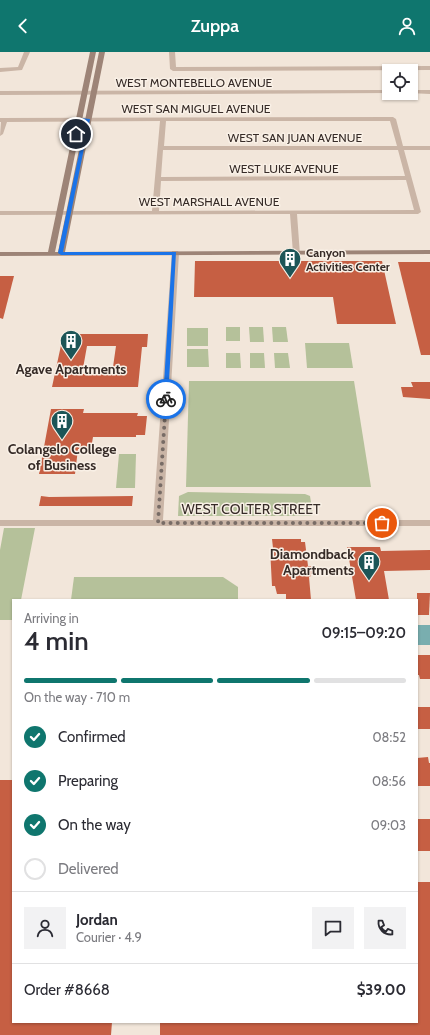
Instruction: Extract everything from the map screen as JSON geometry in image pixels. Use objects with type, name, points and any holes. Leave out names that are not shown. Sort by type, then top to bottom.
[{"type":"street","points":[[0,70],[20,69],[27,52]]},
{"type":"street","points":[[51,253],[93,52]]},
{"type":"street","points":[[61,253],[102,52]]},
{"type":"street","points":[[172,52],[173,68],[430,68]]},
{"type":"street","name":"WEST MONTEBELLO AVENUE","points":[[0,93],[382,92]]},
{"type":"street","points":[[418,92],[430,92]]},
{"type":"street","points":[[155,212],[163,119]]},
{"type":"street","name":"WEST SAN MIGUEL AVENUE","points":[[2,120],[393,119],[401,148]]},
{"type":"street","points":[[0,134],[2,120]]},
{"type":"street","name":"WEST SAN JUAN AVENUE","points":[[161,148],[430,148]]},
{"type":"street","points":[[401,148],[410,178]]},
{"type":"street","points":[[70,160],[79,160]]},
{"type":"street","name":"WEST LUKE AVENUE","points":[[158,179],[410,178]]},
{"type":"street","name":"WEST MARSHALL AVENUE","points":[[0,213],[418,212],[410,178]]},
{"type":"street","points":[[293,212],[297,253]]},
{"type":"street","points":[[0,254],[430,252]]},
{"type":"street","points":[[158,523],[175,253]]},
{"type":"street","name":"WEST COLTER STREET","points":[[0,523],[430,523]]},
{"type":"green space","points":[[226,327],[240,327],[240,341],[226,341]]},
{"type":"green space","points":[[249,327],[263,327],[264,342],[250,342]]},
{"type":"green space","points":[[272,327],[286,327],[288,342],[273,342]]},
{"type":"green space","points":[[187,328],[208,328],[208,346],[187,346]]},
{"type":"green space","points":[[305,343],[349,343],[353,368],[307,368]]},
{"type":"green space","points":[[187,349],[208,349],[209,367],[187,367]]},
{"type":"green space","points":[[226,353],[240,353],[241,368],[226,368]]},
{"type":"green space","points":[[250,353],[264,353],[265,368],[250,368]]},
{"type":"green space","points":[[274,353],[288,353],[290,368],[275,368]]},
{"type":"green space","points":[[189,381],[354,381],[371,487],[186,487]]},
{"type":"green space","points":[[119,454],[136,454],[135,488],[116,488]]},
{"type":"green space","points":[[188,492],[305,494],[310,496],[313,515],[178,516],[179,496]]},
{"type":"green space","points":[[4,528],[35,528],[21,599],[12,599],[12,620],[0,620],[0,550]]},
{"type":"green space","points":[[74,577],[223,577],[238,587],[238,599],[71,599]]},
{"type":"water","points":[[418,625],[430,625],[430,645],[418,645]]},
{"type":"building","name":"Canyon Activities Center","points":[[195,261],[382,261],[396,324],[337,324],[333,297],[194,297]]},
{"type":"building","points":[[398,262],[430,262],[430,355],[421,355]]},
{"type":"building","points":[[0,276],[14,276],[3,319],[0,318]]},
{"type":"building","name":"Agave Apartments","points":[[148,334],[147,347],[142,347],[138,387],[52,387],[63,336]],"holes":[[[87,346],[116,346],[112,374],[82,374]]]},
{"type":"building","points":[[411,382],[430,382],[430,399],[403,397],[401,387],[413,387]]},
{"type":"building","points":[[51,409],[84,409],[83,413],[138,413],[137,416],[147,416],[145,435],[136,435],[136,437],[93,437],[91,449],[78,449],[75,474],[39,474]]},
{"type":"building","points":[[41,496],[133,496],[132,506],[39,506]]},
{"type":"building","points":[[272,539],[301,539],[301,542],[305,542],[308,566],[315,566],[315,574],[311,574],[309,577],[311,599],[286,599],[286,594],[277,594],[275,586],[272,586],[270,548],[273,548]]},
{"type":"building","name":"Diamondback Apartments","points":[[347,547],[380,547],[381,551],[430,550],[430,570],[384,571],[389,599],[356,599]]},
{"type":"building","points":[[417,593],[430,593],[429,615],[418,615]]},
{"type":"building","points":[[418,655],[430,655],[430,679],[420,679]]},
{"type":"building","points":[[418,707],[430,707],[430,729],[418,729]]},
{"type":"building","points":[[428,757],[430,763],[430,786],[418,786],[418,758]]},
{"type":"building","points":[[0,780],[12,780],[12,1023],[112,1023],[111,1035],[0,1035]]},
{"type":"building","points":[[418,819],[430,819],[430,851],[418,851]]},
{"type":"building","points":[[418,882],[430,882],[430,1035],[160,1035],[160,1023],[418,1023]]},
{"type":"way so far","points":[[166,399],[158,523],[382,523]]},
{"type":"place","name":"Canyon Activities Center","points":[[290,278]]},
{"type":"place","name":"Agave Apartments","points":[[71,360]]},
{"type":"place","name":"Colangelo College of Business","points":[[62,440]]},
{"type":"place","name":"Diamondback Apartments","points":[[369,582]]},
{"type":"route","points":[[76,134],[79,119],[88,119],[61,253],[175,253],[166,399]]}]
